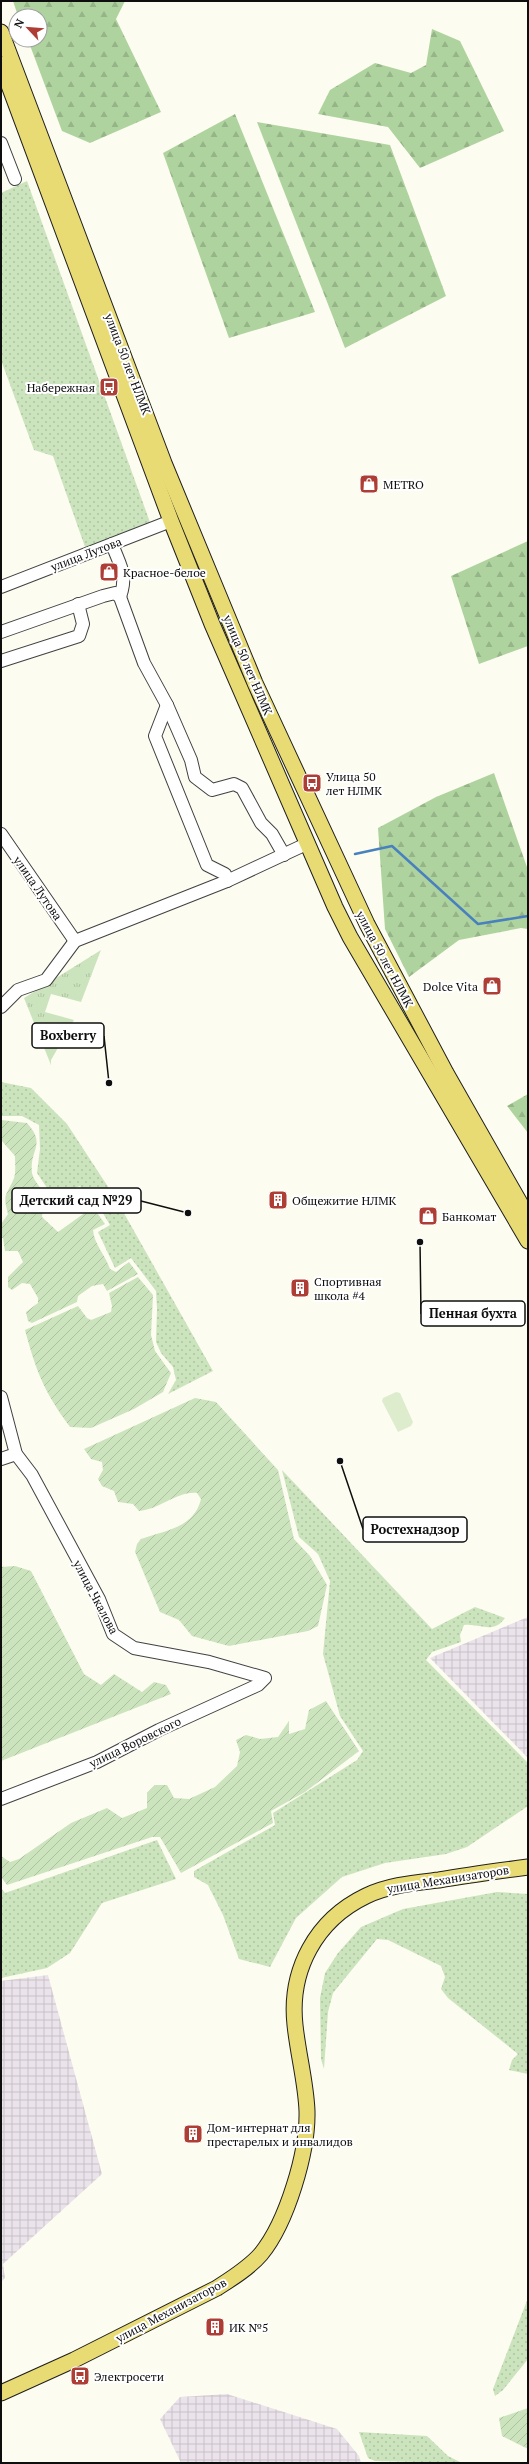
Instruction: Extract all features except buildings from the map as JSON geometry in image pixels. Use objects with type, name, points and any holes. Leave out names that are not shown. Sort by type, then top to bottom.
[{"type":"main road","name":"улица 50 лет НЛМК","points":[[1,32],[164,463],[235,636],[367,924],[446,1073],[528,1217]]},
{"type":"main road","name":"улица 50 лет НЛМК","points":[[1,64],[4,81],[134,420],[171,521],[212,624],[306,840],[350,937],[528,1241]]},
{"type":"main road","points":[[4,81],[12,78],[16,80],[23,88]]},
{"type":"main road","points":[[212,624],[235,636]]},
{"type":"main road","name":"улица Механизаторов","points":[[1,2393],[74,2360],[216,2288],[260,2254],[277,2229],[302,2163],[307,2111],[294,2024],[295,1988],[304,1957],[321,1930],[343,1910],[366,1896],[391,1886],[528,1867]]},
{"type":"street","points":[[1,143],[15,179]]},
{"type":"street","name":"улица Лутова","points":[[1,587],[171,521]]},
{"type":"street","points":[[112,544],[124,575],[125,583],[120,597]]},
{"type":"street","points":[[1,632],[78,604],[115,593],[120,597],[144,663],[167,705],[191,760],[195,777],[212,790],[234,784],[242,788],[261,823],[272,834],[284,855]]},
{"type":"street","points":[[1,661],[79,636],[83,624],[78,604]]},
{"type":"street","points":[[167,705],[155,736],[207,865],[225,874],[227,881]]},
{"type":"street","name":"улица Лутова","points":[[1,834],[75,941]]},
{"type":"street","points":[[1,1007],[18,990],[46,980],[75,941],[227,881],[302,846],[306,840]]},
{"type":"street","name":"улица Чкалова","points":[[1,1397],[16,1454],[32,1475],[99,1599],[113,1634],[134,1648],[209,1662],[264,1678]]},
{"type":"street","points":[[1,1459],[16,1454]]},
{"type":"street","name":"улица Воровского","points":[[1,1799],[130,1746],[159,1730],[258,1685],[264,1678]]},
{"type":"shaded area","points":[[528,1617],[528,1758],[430,1658]]},
{"type":"shaded area","points":[[48,1975],[102,2174],[3,2264],[5,2278],[1,2282],[1,1981]]},
{"type":"shaded area","points":[[227,2394],[337,2429],[359,2456],[361,2463],[181,2463],[160,2419],[180,2397]]},
{"type":"green space","points":[[13,1],[125,1],[116,19],[161,112],[90,143],[62,131],[31,48],[48,48],[48,8],[15,8]]},
{"type":"green space","points":[[432,29],[460,41],[504,131],[420,168],[388,127],[318,114],[330,90],[375,63],[411,73],[426,65]]},
{"type":"green space","points":[[235,114],[315,312],[229,338],[163,153]]},
{"type":"green space","points":[[257,122],[390,145],[446,296],[345,348]]},
{"type":"green space","points":[[27,181],[151,525],[85,547],[53,456],[34,450],[1,360],[1,193]]},
{"type":"green space","points":[[528,541],[528,646],[479,664],[451,576]]},
{"type":"green space","points":[[494,773],[528,870],[528,929],[521,928],[459,940],[409,977],[385,929],[378,828],[436,797]]},
{"type":"green space","points":[[101,950],[81,1002],[51,994],[45,1012],[74,1020],[51,1060],[51,1065],[24,998]]},
{"type":"green space","points":[[1,1082],[31,1088],[67,1124],[116,1199],[213,1371],[168,1394],[176,1380],[173,1367],[161,1353],[156,1342],[156,1291],[131,1258],[115,1268],[98,1232],[110,1225],[98,1205],[80,1186],[53,1197],[37,1173],[40,1149],[39,1125],[22,1116],[1,1116]]},
{"type":"green space","points":[[528,1094],[528,1133],[507,1106]]},
{"type":"green space","points":[[1,1120],[27,1123],[33,1130],[36,1137],[37,1142],[33,1158],[32,1173],[37,1183],[50,1199],[43,1206],[42,1217],[58,1232],[93,1207],[105,1224],[93,1230],[98,1245],[110,1269],[116,1272],[129,1262],[138,1274],[107,1291],[103,1284],[92,1286],[78,1296],[77,1302],[32,1323],[28,1321],[26,1312],[38,1303],[38,1298],[30,1284],[22,1283],[12,1290],[8,1287],[8,1277],[23,1262],[18,1251],[5,1251],[3,1238],[1,1238],[1,1224],[8,1214],[5,1198],[15,1173],[15,1156],[1,1140]]},
{"type":"green space","points":[[138,1277],[153,1295],[151,1335],[155,1351],[171,1373],[163,1392],[134,1409],[91,1428],[70,1427],[47,1392],[33,1358],[25,1330],[78,1306],[87,1318],[91,1320],[111,1312],[112,1306],[109,1293]]},
{"type":"green space","points":[[396,1392],[400,1393],[413,1422],[411,1426],[398,1432],[382,1401],[383,1398]]},
{"type":"green space","points":[[195,1398],[216,1402],[278,1470],[294,1539],[310,1556],[327,1585],[318,1626],[308,1631],[229,1646],[192,1636],[179,1620],[160,1612],[135,1552],[137,1544],[141,1539],[169,1530],[186,1522],[197,1509],[201,1499],[197,1493],[190,1493],[146,1510],[139,1511],[133,1504],[118,1502],[114,1491],[102,1486],[98,1479],[103,1470],[102,1462],[91,1459],[84,1449]]},
{"type":"green space","points":[[282,1470],[432,1629],[475,1607],[505,1618],[496,1626],[491,1627],[464,1625],[460,1635],[461,1642],[432,1652],[426,1660],[528,1763],[528,1806],[467,1847],[446,1854],[385,1863],[342,1877],[296,1918],[270,1967],[239,1959],[223,1915],[208,1885],[194,1877],[194,1871],[275,1825],[273,1813],[357,1760],[363,1751],[340,1716],[323,1654],[330,1581],[318,1554],[299,1537]]},
{"type":"green space","points":[[15,1566],[31,1571],[84,1674],[101,1685],[114,1674],[142,1692],[154,1682],[166,1685],[171,1694],[1,1761],[1,1567]]},
{"type":"green space","points":[[326,1701],[359,1751],[305,1792],[271,1811],[273,1823],[181,1873],[160,1837],[152,1837],[7,1885],[1,1877],[1,1856],[10,1862],[19,1859],[71,1823],[107,1808],[122,1818],[147,1808],[147,1793],[155,1785],[167,1785],[174,1798],[189,1799],[215,1787],[237,1766],[240,1752],[236,1740],[246,1735],[260,1739],[278,1737],[289,1721],[289,1734],[305,1729],[309,1710]]},
{"type":"green space","points":[[157,1840],[176,1879],[102,1903],[70,1953],[47,1968],[1,1978],[1,1888],[5,1893]]},
{"type":"green space","points":[[497,1892],[528,1894],[528,2074],[509,2070],[512,2060],[518,2054],[448,1998],[441,1989],[445,1977],[441,1966],[388,1940],[377,1939],[333,1993],[328,2012],[324,2069],[321,2059],[320,1998],[325,1973],[338,1953],[361,1927],[403,1909]]},
{"type":"green space","points":[[528,2298],[528,2359],[503,2390],[495,2396],[493,2389]]},
{"type":"green space","points":[[528,2408],[528,2449],[502,2436],[499,2418]]},
{"type":"green space","points":[[359,2432],[427,2436],[448,2456],[462,2463],[375,2461],[368,2458]]},
{"type":"waterway","points":[[355,854],[392,846],[478,924],[528,916]]},
{"type":"place","name":"Набережная","points":[[109,387]]},
{"type":"place","name":"METRO","points":[[369,484]]},
{"type":"place","name":"Красное-белое","points":[[109,572]]},
{"type":"place","name":"Улица 50 лет НЛМК","points":[[312,783]]},
{"type":"place","name":"Dolce Vita","points":[[492,986]]},
{"type":"place","name":"Boxberry","points":[[109,1083]]},
{"type":"place","name":"Общежитие НЛМК","points":[[278,1200]]},
{"type":"place","name":"Детский сад №29","points":[[188,1213]]},
{"type":"place","name":"Банкомат","points":[[428,1216]]},
{"type":"place","name":"Пенная бухта","points":[[420,1242]]},
{"type":"place","name":"Спортивная школа #4","points":[[300,1288]]},
{"type":"place","name":"Ростехнадзор","points":[[340,1461]]},
{"type":"place","name":"Дом-интернат для престарелых и инвалидов","points":[[193,2134]]},
{"type":"place","name":"ИК №5","points":[[215,2327]]},
{"type":"place","name":"Электросети","points":[[80,2376]]}]
